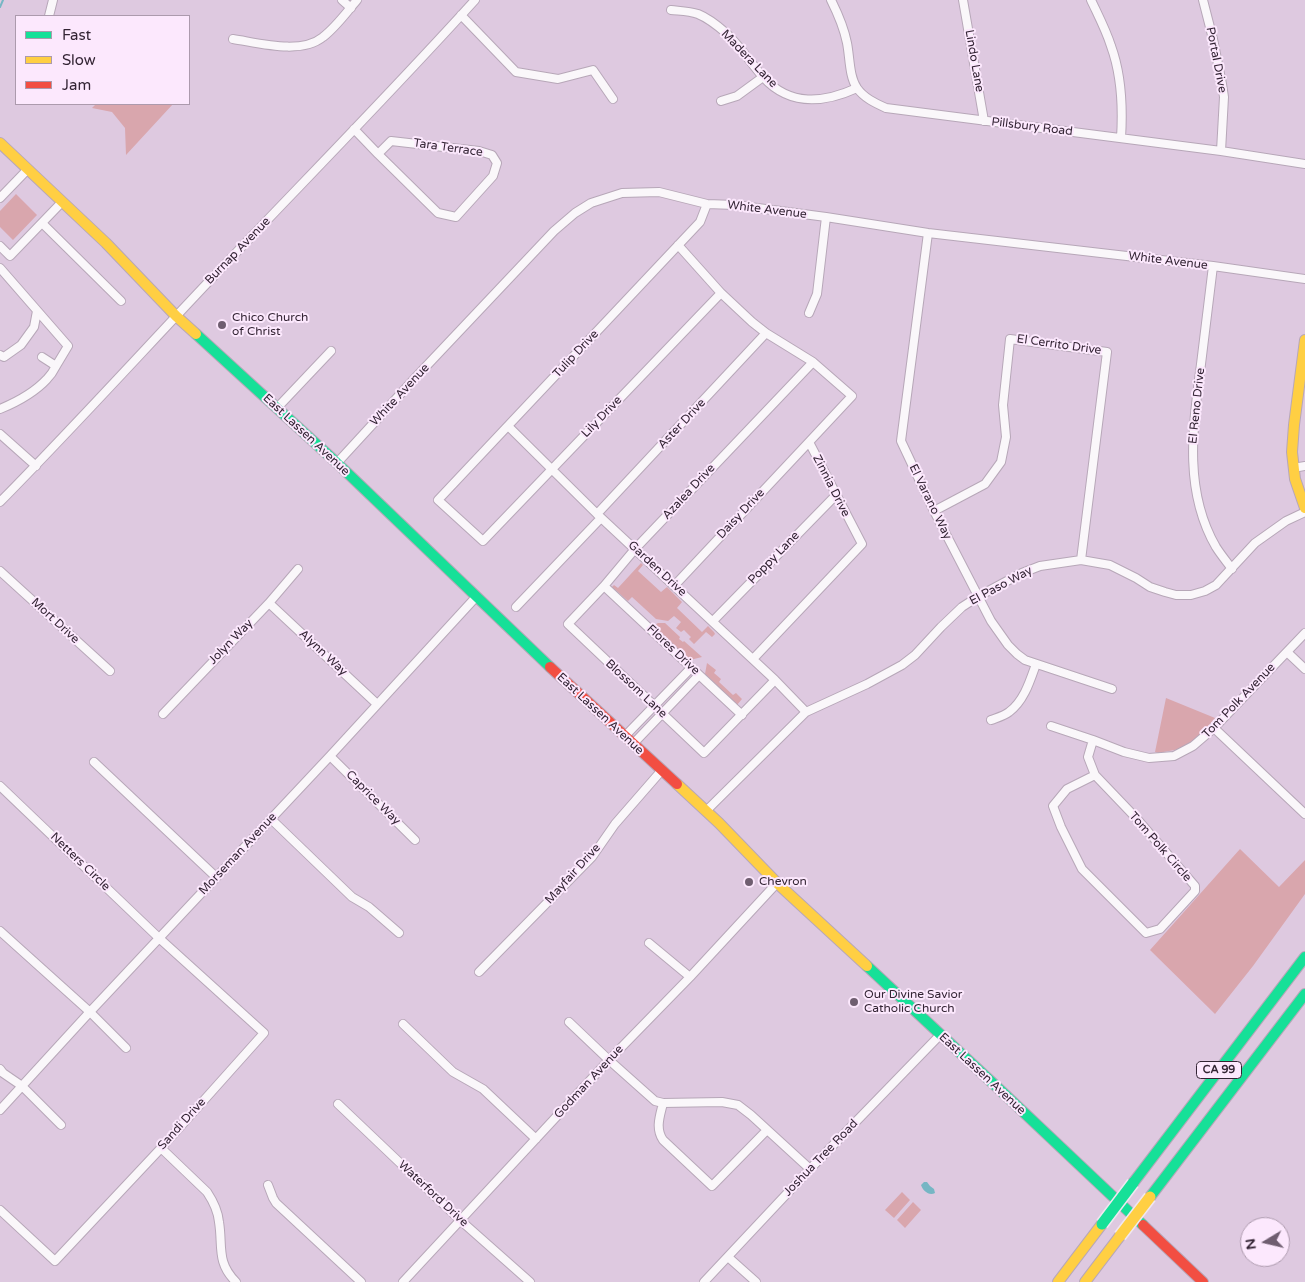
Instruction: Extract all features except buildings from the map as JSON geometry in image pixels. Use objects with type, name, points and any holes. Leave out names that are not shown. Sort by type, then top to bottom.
[{"type":"main road","name":"East Lassen Avenue","points":[[0,143],[106,243],[176,316],[337,463],[523,642],[706,811],[777,883],[1203,1282]]},
{"type":"main road","points":[[1305,340],[1292,452],[1299,467],[1297,486],[1305,510]]},
{"type":"main road","name":"CA 99","points":[[1058,1282],[1305,957]]},
{"type":"main road","name":"CA 99","points":[[1085,1282],[1305,994]]},
{"type":"street","points":[[48,15],[53,0]]},
{"type":"street","points":[[342,0],[351,8]]},
{"type":"street","points":[[233,39],[299,47],[312,44],[322,39],[332,30],[357,0]]},
{"type":"street","name":"Burnap Avenue","points":[[0,502],[475,0]]},
{"type":"street","points":[[831,0],[842,22],[848,46],[851,71],[857,88]]},
{"type":"street","name":"Lindo Lane","points":[[963,0],[984,121]]},
{"type":"street","points":[[1091,0],[1117,64],[1122,97],[1121,138]]},
{"type":"street","name":"Portal Drive","points":[[1203,0],[1213,39],[1224,97],[1221,151]]},
{"type":"street","name":"Madera Lane","points":[[671,10],[698,14],[710,20],[739,46],[763,77],[782,92],[808,100],[820,100],[832,98],[857,88]]},
{"type":"street","points":[[461,15],[516,72],[558,79],[593,70],[614,99]]},
{"type":"street","points":[[721,100],[737,96],[763,77]]},
{"type":"street","name":"Pillsbury Road","points":[[857,88],[874,103],[886,108],[1221,151],[1305,164]]},
{"type":"street","name":"Tara Terrace","points":[[354,129],[378,154],[438,213],[456,217],[493,176],[497,164],[492,155],[479,151],[391,141],[378,154]]},
{"type":"street","points":[[0,198],[28,169]]},
{"type":"street","name":"White Avenue","points":[[337,463],[554,231],[575,213],[591,203],[622,193],[659,192],[708,204],[735,205],[928,233],[1213,266],[1305,279]]},
{"type":"street","points":[[0,409],[32,392],[48,379],[68,346],[0,267],[62,202]]},
{"type":"street","name":"Tulip Drive","points":[[483,541],[438,500],[700,222],[708,204]]},
{"type":"street","points":[[809,313],[817,294],[826,217]]},
{"type":"street","points":[[42,223],[121,301]]},
{"type":"street","name":"El Varano Way","points":[[928,233],[901,441],[934,511],[991,621],[1008,645],[1025,660],[1112,689]]},
{"type":"street","name":"Zinnia Drive","points":[[678,245],[722,293],[766,334],[813,362],[852,396],[809,442],[862,544],[753,659]]},
{"type":"street","points":[[0,246],[10,256]]},
{"type":"street","name":"El Reno Drive","points":[[1213,266],[1193,429],[1193,457],[1196,485],[1203,516],[1216,548],[1232,569]]},
{"type":"street","points":[[0,282],[10,280]]},
{"type":"street","name":"Lily Drive","points":[[483,541],[722,293]]},
{"type":"street","points":[[0,355],[4,356],[20,345],[34,327],[37,311]]},
{"type":"street","name":"Aster Drive","points":[[516,607],[766,334]]},
{"type":"street","name":"El Cerrito Drive","points":[[934,511],[985,484],[1001,462],[1006,437],[1003,405],[1010,339],[1107,352],[1081,560]]},
{"type":"street","points":[[277,408],[331,351]]},
{"type":"street","points":[[42,357],[56,366]]},
{"type":"street","name":"Azalea Drive","points":[[568,624],[604,586],[635,549],[813,362]]},
{"type":"street","name":"Garden Drive","points":[[508,426],[599,516],[753,659],[806,712]]},
{"type":"street","points":[[0,434],[36,466]]},
{"type":"street","name":"Daisy Drive","points":[[674,586],[809,442]]},
{"type":"street","name":"Poppy Lane","points":[[713,622],[836,495]]},
{"type":"street","name":"El Paso Way","points":[[706,811],[806,712],[867,684],[902,665],[915,655],[962,607],[1022,573],[1040,566],[1081,560],[1110,565],[1150,587],[1164,592],[1176,595],[1192,595],[1205,592],[1216,585],[1254,543],[1305,510]]},
{"type":"street","name":"Jolyn Way","points":[[163,714],[269,603],[298,569]]},
{"type":"street","name":"Mort Drive","points":[[0,571],[110,671]]},
{"type":"street","name":"Flores Drive","points":[[604,586],[742,715]]},
{"type":"street","name":"Morseman Avenue","points":[[0,1110],[476,597]]},
{"type":"street","name":"Alynn Way","points":[[269,603],[377,704]]},
{"type":"street","name":"Blossom Lane","points":[[568,624],[704,753],[742,715]]},
{"type":"street","name":"Tom Polk Avenue","points":[[1050,726],[1124,752],[1149,758],[1174,756],[1194,746],[1214,728],[1305,633]]},
{"type":"street","points":[[1287,652],[1305,669]]},
{"type":"street","points":[[991,720],[1008,713],[1016,706],[1030,681],[1036,664]]},
{"type":"street","points":[[629,740],[654,706],[691,668]]},
{"type":"street","points":[[629,740],[662,713],[699,675]]},
{"type":"street","points":[[742,715],[774,680]]},
{"type":"street","points":[[1214,728],[1305,814]]},
{"type":"street","points":[[1093,740],[1088,757],[1095,775]]},
{"type":"street","name":"Caprice Way","points":[[330,756],[415,840]]},
{"type":"street","points":[[94,762],[216,877]]},
{"type":"street","name":"Mayfair Drive","points":[[479,972],[592,857],[615,824],[662,770]]},
{"type":"street","name":"Tom Polk Circle","points":[[1095,775],[1138,820],[1195,886],[1195,891],[1160,929],[1146,933],[1082,869],[1061,828],[1052,806],[1067,788],[1095,775]]},
{"type":"street","name":"Netters Circle","points":[[0,786],[159,938]]},
{"type":"street","points":[[271,819],[352,898],[369,907],[399,933]]},
{"type":"street","name":"Godman Avenue","points":[[403,1282],[609,1060],[690,977],[777,883]]},
{"type":"street","points":[[0,931],[90,1012],[126,1048]]},
{"type":"street","name":"Sandi Drive","points":[[0,1210],[55,1261],[161,1148],[264,1033],[159,938]]},
{"type":"street","points":[[649,943],[690,977]]},
{"type":"street","points":[[568,1022],[655,1101],[663,1103],[722,1102],[738,1105],[810,1169]]},
{"type":"street","points":[[403,1024],[453,1072],[484,1089],[536,1139]]},
{"type":"street","name":"Joshua Tree Road","points":[[704,1282],[940,1035]]},
{"type":"street","points":[[0,1069],[22,1086],[61,1125]]},
{"type":"street","points":[[663,1103],[658,1126],[660,1135],[712,1186],[767,1130]]},
{"type":"street","name":"Waterford Drive","points":[[338,1104],[460,1220],[530,1282]]},
{"type":"street","points":[[161,1148],[207,1192],[212,1200],[219,1220],[220,1250],[223,1262],[228,1274],[236,1282]]},
{"type":"street","points":[[268,1185],[276,1203],[360,1282]]},
{"type":"street","points":[[728,1257],[756,1282]]},
{"type":"shaded area","points":[[95,105],[172,105],[126,155],[125,128],[112,112],[92,108]]},
{"type":"shaded area","points":[[16,194],[37,215],[13,240],[0,227],[0,211]]},
{"type":"shaded area","points":[[641,563],[643,565],[638,571],[661,592],[667,587],[682,602],[677,608],[702,632],[708,626],[715,634],[712,637],[706,632],[694,644],[689,639],[691,637],[684,630],[681,632],[676,628],[681,622],[674,616],[668,621],[656,619],[632,597],[628,601],[612,587],[614,585],[618,588]]},
{"type":"shaded area","points":[[658,623],[665,623],[680,637],[679,639],[684,641],[702,657],[690,660],[653,626]]},
{"type":"shaded area","points":[[707,663],[716,670],[714,673],[721,679],[719,682],[733,695],[736,693],[742,699],[737,705],[705,674]]},
{"type":"shaded area","points":[[1166,698],[1215,718],[1195,742],[1180,749],[1158,753],[1155,752]]},
{"type":"shaded area","points":[[1240,849],[1279,887],[1305,860],[1305,894],[1253,966],[1215,1014],[1150,950]]},
{"type":"shaded area","points":[[902,1192],[910,1200],[894,1218],[885,1210]]},
{"type":"shaded area","points":[[913,1202],[921,1210],[905,1228],[897,1220]]},
{"type":"water","points":[[927,1182],[934,1189],[935,1193],[931,1194],[925,1191],[921,1185]]},
{"type":"waterway","points":[[0,7],[3,0]]},
{"type":"traffic: fast","points":[[196,334],[337,463],[550,667]]},
{"type":"traffic: fast","points":[[1133,1183],[1305,957]]},
{"type":"traffic: fast","points":[[867,966],[1143,1225]]},
{"type":"traffic: fast","points":[[1150,1197],[1305,994]]},
{"type":"traffic: fast","points":[[1102,1224],[1133,1183]]},
{"type":"traffic: slow","points":[[0,143],[106,243],[176,316],[196,334]]},
{"type":"traffic: slow","points":[[1305,340],[1292,452],[1295,479],[1305,508]]},
{"type":"traffic: slow","points":[[677,784],[719,823],[777,883],[867,966]]},
{"type":"traffic: slow","points":[[1120,1236],[1150,1197]]},
{"type":"traffic: slow","points":[[1058,1282],[1102,1224]]},
{"type":"traffic: slow","points":[[1085,1282],[1120,1236]]},
{"type":"traffic: jam","points":[[550,667],[677,784]]},
{"type":"traffic: jam","points":[[1143,1225],[1203,1282]]},
{"type":"place","name":"Chico Church of Christ","points":[[222,325]]},
{"type":"place","name":"Chevron","points":[[749,882]]},
{"type":"place","name":"Our Divine Savior Catholic Church","points":[[854,1002]]}]
